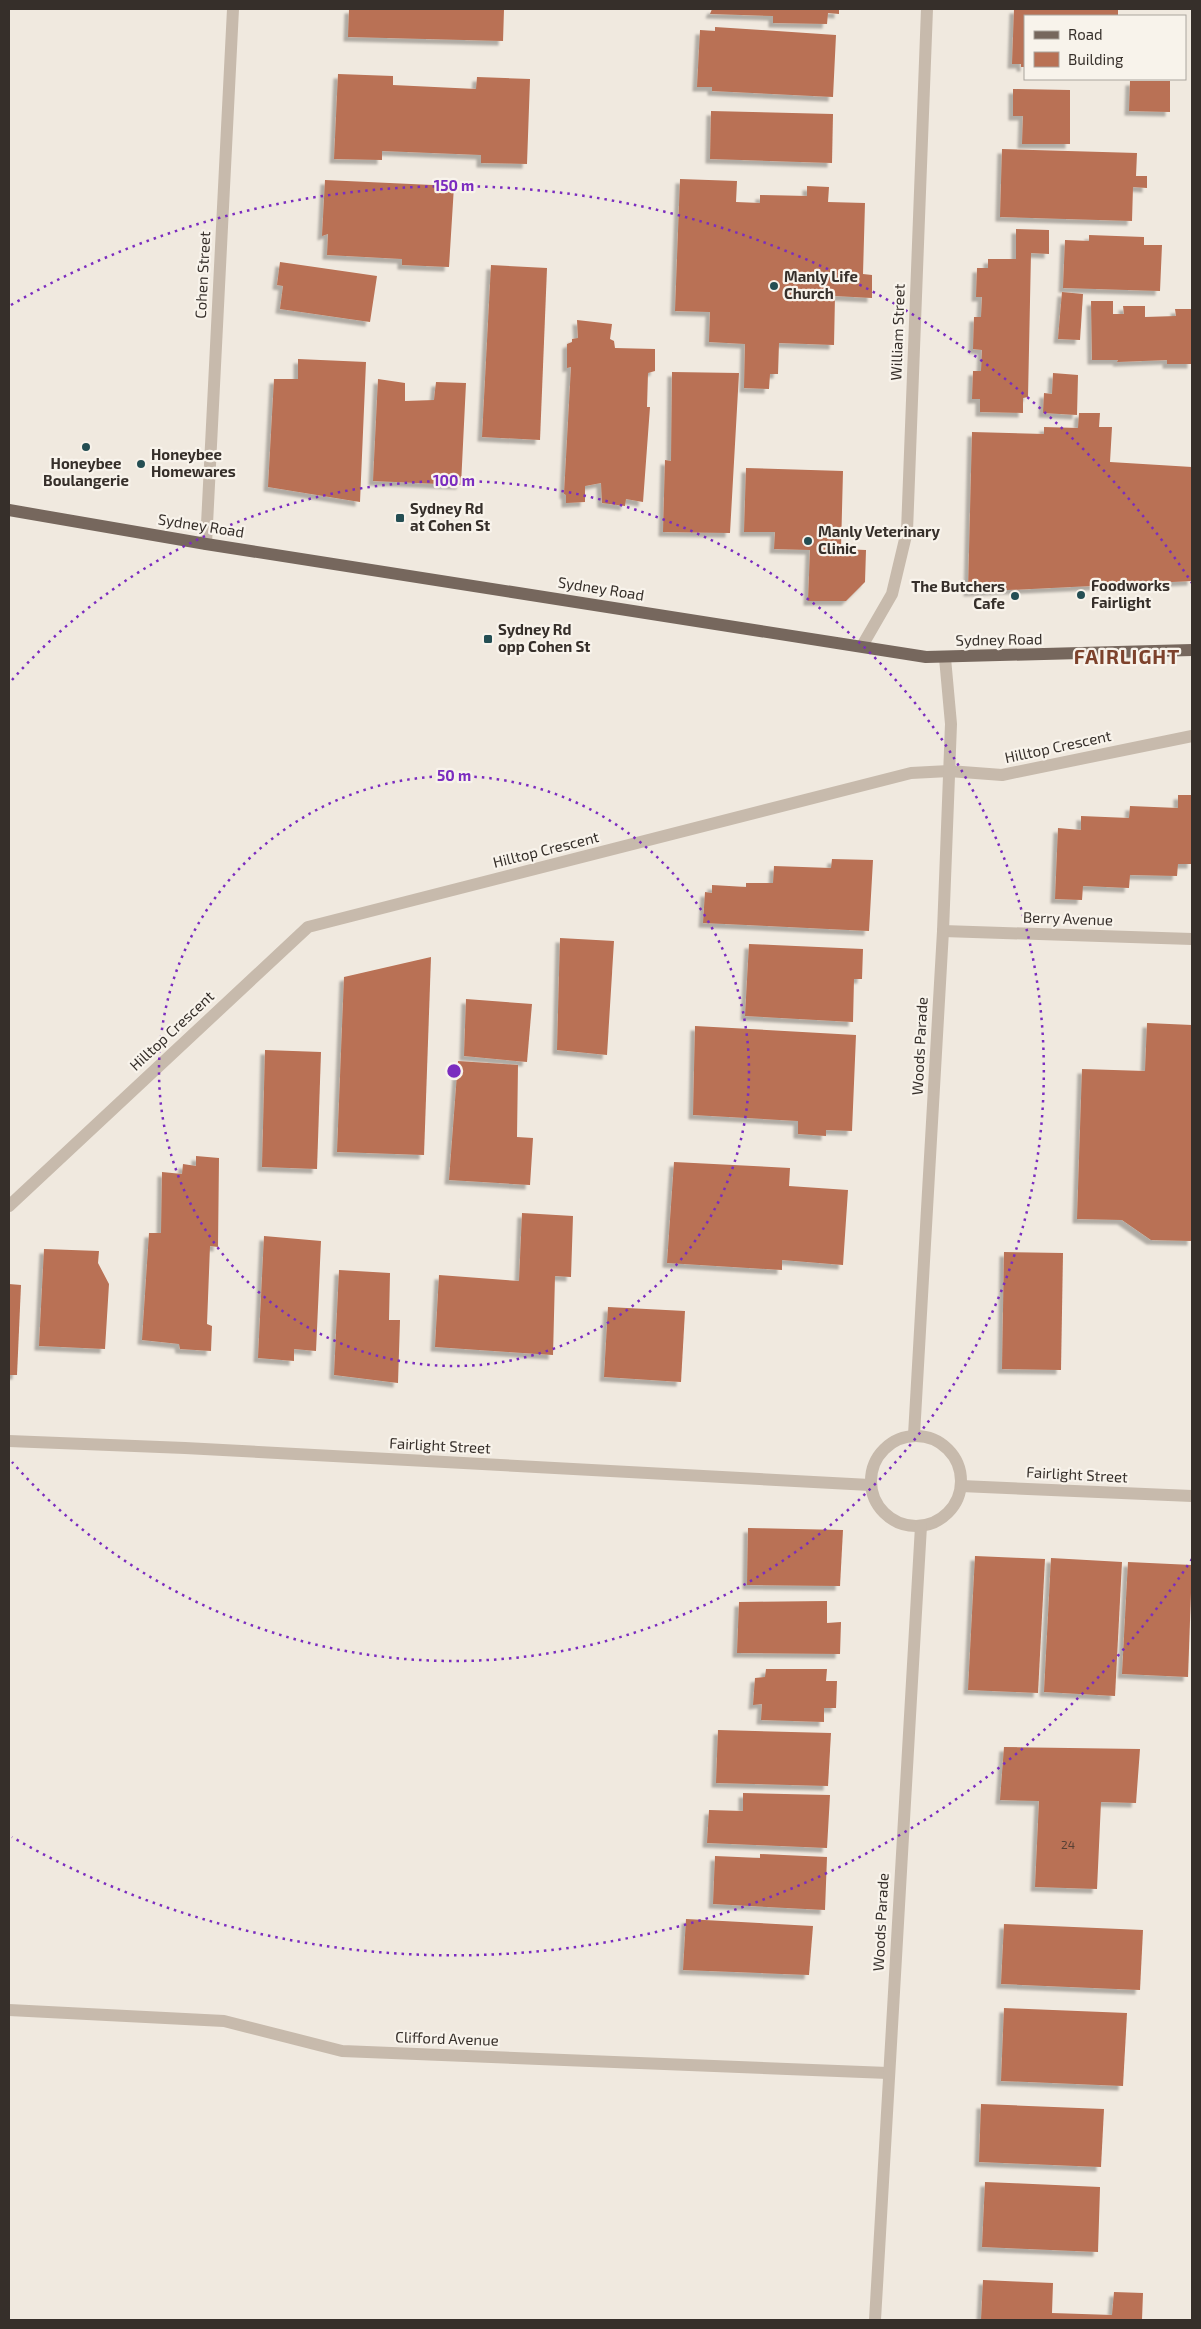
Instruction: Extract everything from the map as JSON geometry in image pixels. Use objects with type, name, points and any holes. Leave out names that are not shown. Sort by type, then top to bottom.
[{"type":"main road","name":"Sydney Road","points":[[9,510],[206,544],[862,646],[926,658],[1192,650]]},
{"type":"street","name":"Cohen Street","points":[[206,544],[232,9]]},
{"type":"street","name":"William Street","points":[[862,646],[892,594],[907,531],[927,9]]},
{"type":"street","name":"Woods Parade","points":[[914,1435],[943,931],[951,707],[945,658]]},
{"type":"street","name":"Hilltop Crescent","points":[[9,1206],[308,926],[911,773],[949,771],[1002,775],[1192,736]]},
{"type":"street","name":"Berry Avenue","points":[[943,931],[1192,939]]},
{"type":"street","points":[[914,1435],[929,1437],[943,1445],[954,1456],[960,1470],[961,1486],[957,1501],[947,1514],[935,1522],[921,1526],[900,1523],[882,1512],[874,1500],[870,1486],[871,1472],[876,1458],[885,1447],[898,1438],[914,1435]]},
{"type":"street","name":"Fairlight Street","points":[[9,1441],[205,1449],[870,1486]]},
{"type":"street","name":"Fairlight Street","points":[[961,1486],[1192,1496]]},
{"type":"street","name":"Woods Parade","points":[[875,2320],[921,1526]]},
{"type":"street","name":"Clifford Avenue","points":[[9,2010],[224,2021],[342,2051],[888,2073]]},
{"type":"building","points":[[349,9],[504,9],[503,41],[348,37]]},
{"type":"building","points":[[712,9],[839,9],[839,14],[828,13],[827,24],[773,23],[773,16],[710,14]]},
{"type":"building","points":[[1014,9],[1118,10],[1118,15],[1024,15],[1024,67],[1021,67],[1021,64],[1012,64]]},
{"type":"building","points":[[715,27],[836,35],[833,97],[712,91],[712,87],[697,87],[700,30],[715,31]]},
{"type":"building","points":[[338,74],[393,76],[393,85],[476,89],[477,77],[530,79],[527,164],[481,163],[481,155],[382,151],[382,160],[334,159]]},
{"type":"building","points":[[1130,81],[1170,81],[1170,112],[1129,111]]},
{"type":"building","points":[[1013,89],[1070,90],[1070,144],[1022,144],[1023,116],[1013,116]]},
{"type":"building","points":[[711,111],[833,114],[832,163],[710,159]]},
{"type":"building","points":[[1002,149],[1137,153],[1136,176],[1147,176],[1147,188],[1133,187],[1132,221],[1000,217]]},
{"type":"building","name":"Manly Life Church","points":[[680,179],[737,181],[736,202],[760,203],[760,195],[807,196],[807,186],[829,187],[828,202],[865,203],[863,274],[872,275],[872,298],[835,296],[834,345],[779,343],[778,374],[770,374],[769,389],[744,388],[745,344],[709,342],[710,312],[675,311]]},
{"type":"building","points":[[325,180],[454,186],[449,267],[402,265],[402,259],[327,255],[328,234],[322,236]]},
{"type":"building","points":[[1016,229],[1049,230],[1049,254],[1031,253],[1028,397],[1023,398],[1023,413],[980,412],[980,399],[972,399],[973,371],[981,371],[982,350],[973,349],[974,317],[981,317],[982,297],[976,297],[977,268],[988,268],[988,259],[1016,259]]},
{"type":"building","points":[[1089,235],[1144,237],[1144,245],[1162,245],[1160,291],[1063,288],[1065,240],[1089,241]]},
{"type":"building","points":[[280,262],[377,276],[370,322],[280,309],[283,286],[277,285]]},
{"type":"building","points":[[491,265],[547,268],[540,440],[482,437]]},
{"type":"building","points":[[1062,292],[1083,294],[1080,340],[1058,339]]},
{"type":"building","points":[[1091,301],[1113,301],[1113,314],[1124,314],[1123,306],[1145,306],[1145,317],[1176,316],[1175,309],[1192,309],[1192,364],[1167,364],[1167,360],[1117,362],[1118,360],[1092,360]]},
{"type":"building","points":[[577,320],[612,324],[610,339],[614,341],[615,348],[655,349],[655,371],[648,373],[647,407],[650,407],[643,502],[626,499],[625,506],[602,503],[601,483],[585,486],[585,502],[566,503],[566,495],[564,494],[571,367],[567,368],[567,344],[572,342],[572,339],[578,338]]},
{"type":"building","points":[[298,359],[366,362],[360,502],[268,487],[274,379],[298,379]]},
{"type":"building","points":[[672,372],[739,373],[730,533],[663,532],[665,460],[671,461]]},
{"type":"building","points":[[1053,373],[1078,375],[1077,415],[1043,413],[1044,393],[1052,394]]},
{"type":"building","points":[[378,379],[405,383],[405,401],[434,400],[436,382],[466,383],[461,485],[373,481]]},
{"type":"building","points":[[1079,413],[1100,413],[1099,427],[1112,427],[1110,462],[1192,467],[1192,581],[968,592],[972,432],[1044,434],[1044,427],[1078,428]]},
{"type":"building","name":"Manly Veterinary Clinic","points":[[746,468],[843,471],[841,549],[866,550],[865,582],[846,601],[808,601],[810,550],[774,549],[775,532],[744,532]]},
{"type":"building","points":[[1178,795],[1192,795],[1192,864],[1178,864],[1177,876],[1130,875],[1129,888],[1083,886],[1082,900],[1055,899],[1058,828],[1081,830],[1081,816],[1129,818],[1130,806],[1178,808]]},
{"type":"building","points":[[832,859],[873,860],[869,931],[703,923],[705,892],[712,893],[712,885],[746,887],[746,883],[773,883],[774,866],[831,868]]},
{"type":"building","points":[[560,938],[614,941],[607,1055],[557,1050]]},
{"type":"building","points":[[749,944],[863,949],[862,979],[854,979],[853,1022],[745,1016]]},
{"type":"building","points":[[431,957],[424,1155],[337,1152],[344,977]]},
{"type":"building","points":[[466,999],[532,1004],[527,1062],[464,1056]]},
{"type":"building","points":[[1147,1023],[1192,1025],[1192,1241],[1151,1240],[1122,1220],[1077,1219],[1082,1069],[1145,1071]]},
{"type":"building","points":[[695,1026],[856,1035],[852,1131],[826,1130],[826,1136],[798,1134],[798,1121],[693,1115]]},
{"type":"building","points":[[265,1050],[321,1052],[317,1169],[262,1167]]},
{"type":"building","points":[[458,1061],[518,1065],[517,1137],[533,1138],[530,1185],[449,1180]]},
{"type":"building","points":[[196,1156],[219,1158],[218,1247],[210,1246],[207,1324],[212,1326],[211,1351],[180,1349],[179,1344],[142,1340],[149,1233],[161,1233],[162,1172],[182,1174],[183,1164],[196,1166]]},
{"type":"building","points":[[674,1162],[790,1168],[789,1186],[848,1190],[843,1265],[782,1260],[782,1270],[667,1263]]},
{"type":"building","points":[[522,1213],[573,1216],[571,1277],[555,1276],[553,1355],[435,1347],[439,1275],[519,1281]]},
{"type":"building","points":[[264,1236],[321,1241],[316,1351],[294,1349],[294,1361],[258,1358]]},
{"type":"building","points":[[44,1249],[99,1251],[98,1263],[109,1284],[105,1349],[39,1346]]},
{"type":"building","points":[[1004,1252],[1063,1253],[1061,1370],[1002,1369]]},
{"type":"building","points":[[339,1270],[390,1273],[389,1320],[400,1320],[398,1383],[334,1375]]},
{"type":"building","points":[[9,1284],[21,1285],[17,1375],[9,1375]]},
{"type":"building","points":[[608,1307],[685,1311],[681,1382],[604,1377]]},
{"type":"building","points":[[748,1528],[843,1530],[840,1586],[747,1585]]},
{"type":"building","points":[[975,1556],[1045,1559],[1038,1693],[968,1690]]},
{"type":"building","points":[[1051,1558],[1122,1562],[1115,1696],[1044,1692]]},
{"type":"building","points":[[1128,1562],[1192,1565],[1188,1677],[1122,1674]]},
{"type":"building","points":[[827,1601],[827,1623],[841,1622],[840,1654],[737,1653],[739,1602]]},
{"type":"building","points":[[766,1669],[827,1669],[826,1681],[837,1681],[836,1708],[824,1708],[824,1722],[761,1720],[762,1704],[753,1705],[755,1678],[765,1677]]},
{"type":"building","points":[[718,1730],[831,1733],[828,1786],[716,1783]]},
{"type":"building","points":[[1004,1747],[1140,1749],[1136,1803],[1101,1802],[1097,1889],[1035,1887],[1039,1801],[1000,1800]]},
{"type":"building","points":[[743,1793],[830,1795],[827,1848],[707,1843],[709,1810],[743,1811]]},
{"type":"building","points":[[760,1854],[827,1857],[825,1910],[713,1904],[715,1856],[760,1858]]},
{"type":"building","points":[[686,1919],[813,1926],[809,1975],[683,1970]]},
{"type":"building","points":[[1004,1924],[1143,1930],[1140,1990],[1001,1984]]},
{"type":"building","points":[[1004,2008],[1127,2013],[1123,2086],[1001,2081]]},
{"type":"building","points":[[981,2104],[1104,2109],[1101,2167],[979,2162]]},
{"type":"building","points":[[985,2182],[1100,2187],[1098,2252],[982,2247]]},
{"type":"building","points":[[983,2280],[1053,2283],[1052,2313],[1112,2315],[1114,2292],[1143,2293],[1142,2320],[981,2320]]},
{"type":"place","name":"Manly Life Church","points":[[774,286]]},
{"type":"place","name":"Honeybee Boulangerie","points":[[86,447]]},
{"type":"place","name":"Honeybee Homewares","points":[[141,464]]},
{"type":"place","name":"Sydney Rd at Cohen St","points":[[400,518]]},
{"type":"place","name":"Manly Veterinary Clinic","points":[[808,541]]},
{"type":"place","name":"Foodworks Fairlight","points":[[1081,595]]},
{"type":"place","name":"The Butchers Cafe","points":[[1015,596]]},
{"type":"place","name":"Sydney Rd opp Cohen St","points":[[488,639]]},
{"type":"district","name":"FAIRLIGHT","points":[[1127,657]]}]
